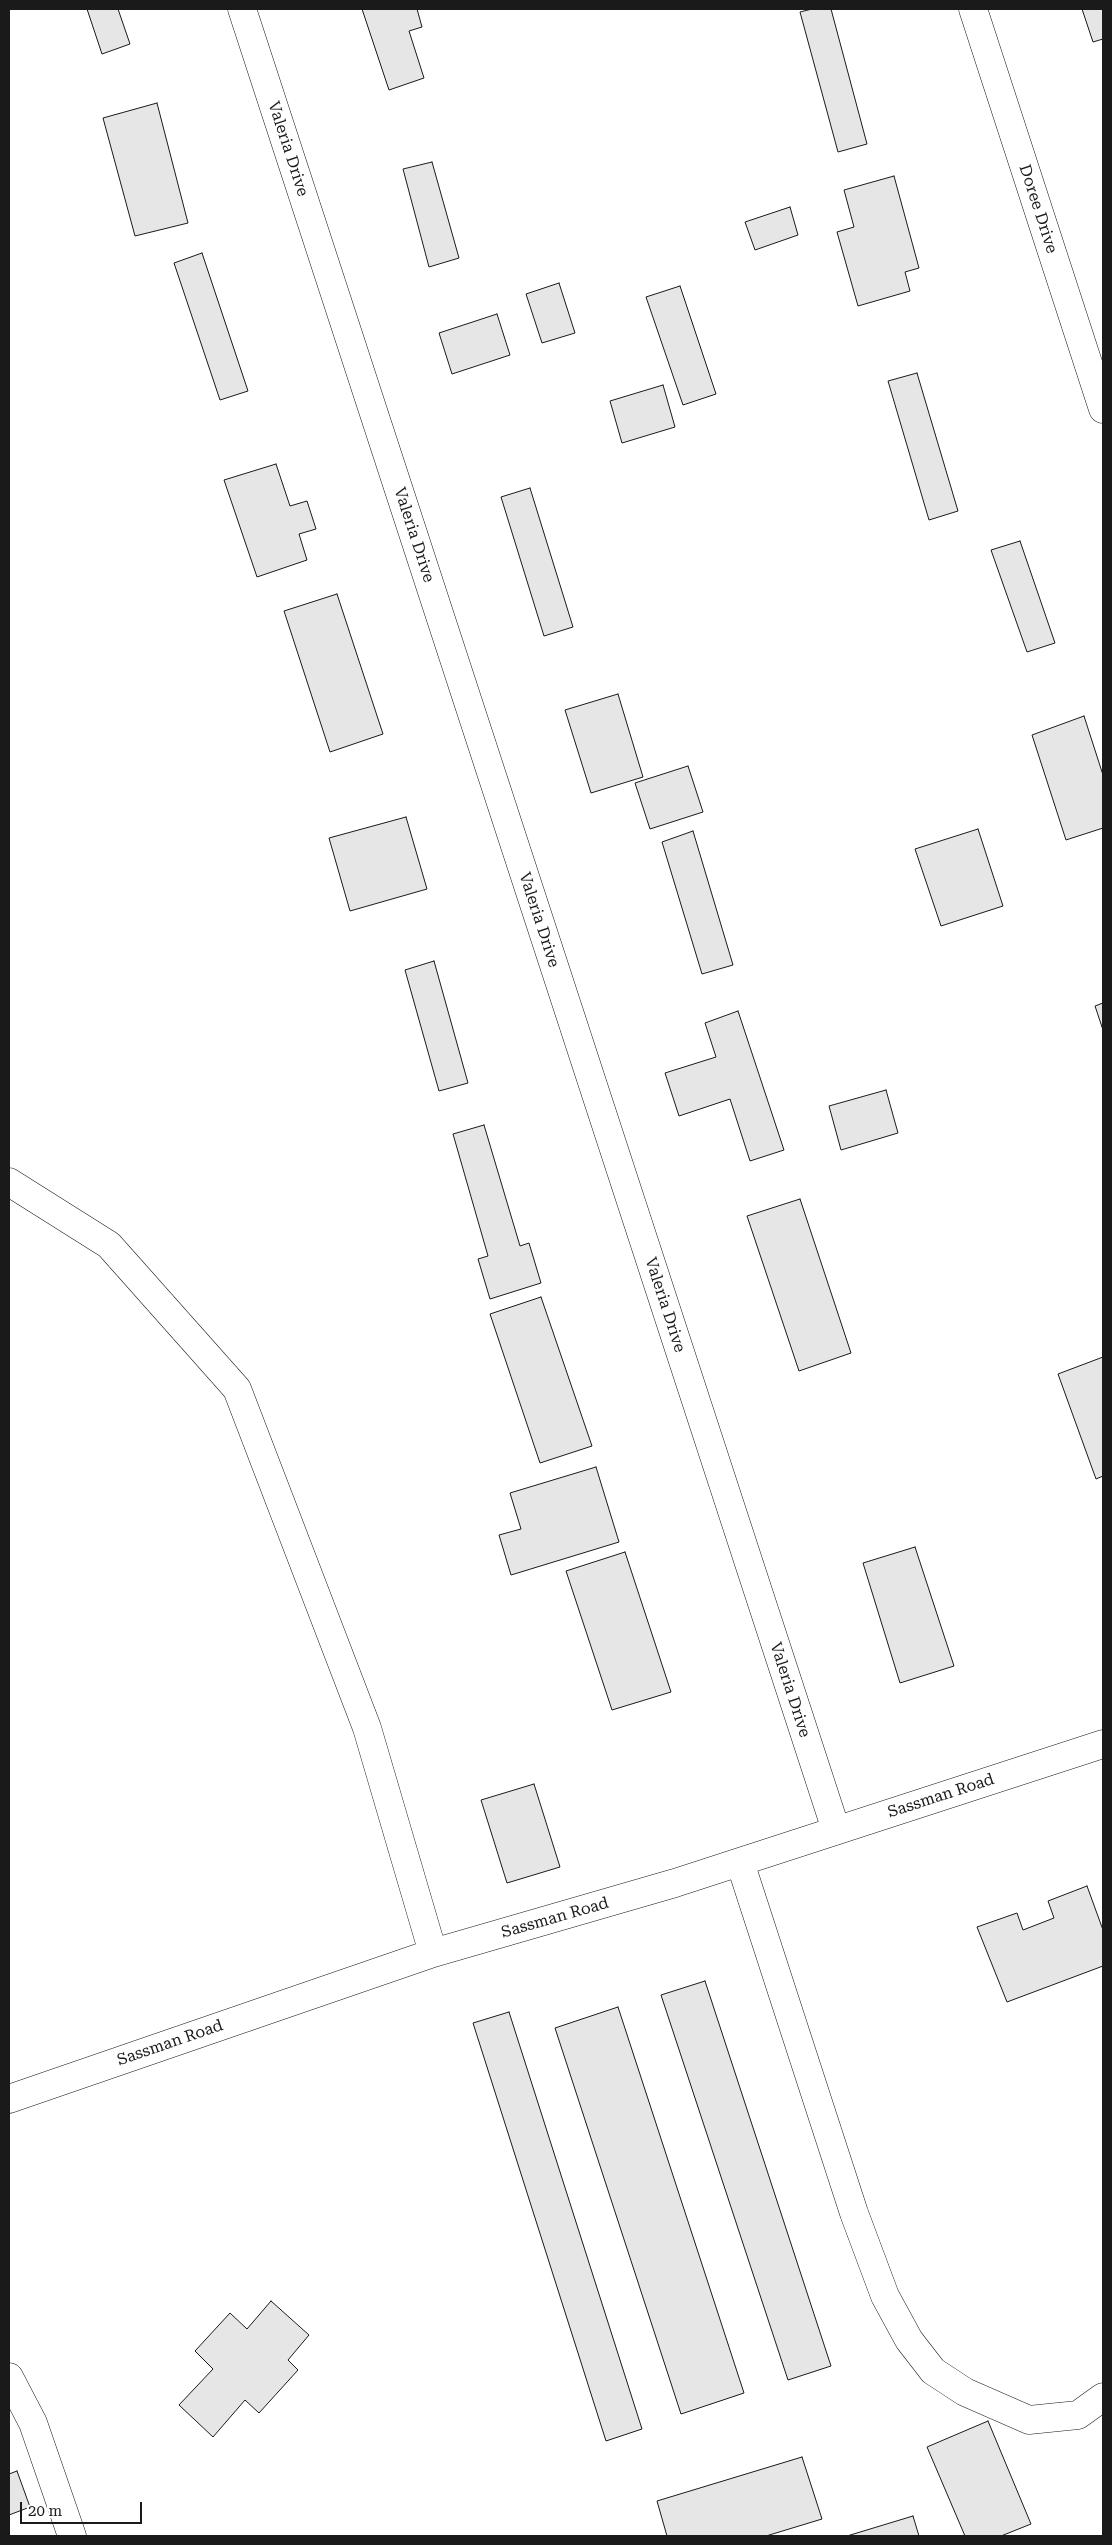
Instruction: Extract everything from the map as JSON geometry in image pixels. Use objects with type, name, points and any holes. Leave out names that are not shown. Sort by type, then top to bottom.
[{"type":"street","name":"Valeria Drive","points":[[242,9],[836,1830]]},
{"type":"street","name":"Doree Drive","points":[[973,9],[1103,409]]},
{"type":"street","points":[[9,1182],[109,1245],[237,1389],[367,1728],[433,1953]]},
{"type":"street","name":"Sassman Road","points":[[9,2099],[433,1953],[740,1862],[1103,1744]]},
{"type":"street","points":[[740,1862],[854,2213],[885,2296],[909,2340],[932,2371],[965,2392],[1029,2420],[1078,2415],[1103,2397]]},
{"type":"street","points":[[9,2377],[33,2423],[72,2536]]},
{"type":"building","points":[[87,9],[118,9],[130,44],[102,54]]},
{"type":"building","points":[[362,9],[417,9],[422,27],[409,31],[424,78],[389,90]]},
{"type":"building","points":[[812,9],[831,9],[867,144],[838,152],[800,12]]},
{"type":"building","points":[[1082,9],[1103,9],[1103,39],[1093,42]]},
{"type":"building","points":[[157,103],[188,223],[135,236],[103,118]]},
{"type":"building","points":[[432,162],[459,258],[429,267],[403,169]]},
{"type":"building","points":[[894,176],[919,268],[905,272],[910,291],[858,306],[837,232],[854,227],[844,190]]},
{"type":"building","points":[[790,207],[798,235],[755,250],[745,222]]},
{"type":"building","points":[[202,253],[248,391],[220,400],[174,263]]},
{"type":"building","points":[[559,283],[575,333],[542,343],[526,294]]},
{"type":"building","points":[[680,286],[716,394],[683,405],[646,297]]},
{"type":"building","points":[[497,314],[510,355],[452,374],[439,333]]},
{"type":"building","points":[[917,373],[958,511],[929,520],[888,381]]},
{"type":"building","points":[[663,385],[675,427],[622,443],[610,401]]},
{"type":"building","points":[[276,464],[290,506],[307,501],[316,529],[299,534],[307,560],[257,577],[224,480]]},
{"type":"building","points":[[530,488],[573,627],[544,636],[501,497]]},
{"type":"building","points":[[1020,541],[1055,643],[1027,652],[991,550]]},
{"type":"building","points":[[337,594],[383,734],[330,752],[284,611]]},
{"type":"building","points":[[618,694],[643,777],[591,793],[565,710]]},
{"type":"building","points":[[1084,716],[1103,775],[1103,828],[1066,840],[1032,735]]},
{"type":"building","points":[[688,766],[703,812],[650,829],[635,783]]},
{"type":"building","points":[[406,817],[427,889],[350,911],[329,838]]},
{"type":"building","points":[[978,829],[1003,906],[941,926],[915,849]]},
{"type":"building","points":[[693,831],[733,965],[702,974],[662,842]]},
{"type":"building","points":[[434,961],[468,1083],[439,1091],[405,970]]},
{"type":"building","points":[[1103,1003],[1103,1030],[1095,1006]]},
{"type":"building","points":[[738,1011],[784,1150],[750,1161],[730,1099],[679,1116],[665,1073],[716,1057],[705,1023]]},
{"type":"building","points":[[886,1090],[898,1133],[841,1150],[829,1106]]},
{"type":"building","points":[[484,1125],[520,1246],[529,1243],[541,1283],[490,1299],[478,1259],[488,1256],[453,1134]]},
{"type":"building","points":[[800,1199],[851,1353],[799,1371],[747,1216]]},
{"type":"building","points":[[541,1297],[592,1446],[540,1463],[490,1314]]},
{"type":"building","points":[[1103,1357],[1103,1476],[1096,1479],[1058,1374]]},
{"type":"building","points":[[596,1467],[619,1542],[511,1575],[499,1535],[521,1529],[510,1493]]},
{"type":"building","points":[[915,1547],[954,1666],[900,1683],[863,1563]]},
{"type":"building","points":[[625,1552],[671,1692],[612,1710],[566,1571]]},
{"type":"building","points":[[534,1784],[560,1867],[507,1883],[481,1800]]},
{"type":"building","points":[[1087,1886],[1103,1930],[1103,1966],[1007,2002],[977,1927],[1017,1913],[1023,1930],[1054,1918],[1048,1901]]},
{"type":"building","points":[[705,1981],[831,2366],[788,2380],[661,1995]]},
{"type":"building","points":[[618,2007],[744,2393],[681,2414],[555,2028]]},
{"type":"building","points":[[509,2012],[642,2429],[606,2441],[473,2023]]},
{"type":"building","points":[[271,2301],[309,2335],[288,2360],[298,2370],[259,2413],[245,2400],[213,2437],[179,2405],[213,2369],[195,2351],[230,2313],[247,2329]]},
{"type":"building","points":[[988,2421],[1031,2524],[1001,2536],[965,2536],[927,2447]]},
{"type":"building","points":[[802,2457],[822,2519],[766,2536],[667,2536],[657,2501]]},
{"type":"building","points":[[17,2471],[30,2507],[9,2515],[9,2474]]},
{"type":"building","points":[[913,2516],[919,2536],[847,2536]]}]
